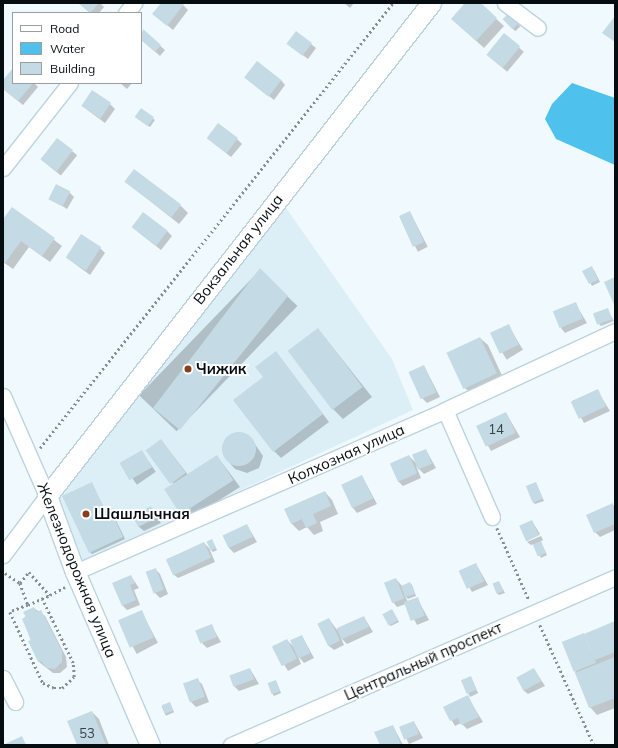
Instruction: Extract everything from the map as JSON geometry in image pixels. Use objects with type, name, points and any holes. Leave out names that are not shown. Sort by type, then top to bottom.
[{"type":"main road","name":"Вокзальная улица","points":[[47,496],[431,3]]},
{"type":"main road","name":"Железнодорожная улица","points":[[47,496],[71,579],[150,745]]},
{"type":"street","points":[[127,12],[134,3]]},
{"type":"street","points":[[504,3],[538,28]]},
{"type":"street","points":[[3,168],[69,84]]},
{"type":"street","name":"Колхозная улица","points":[[71,579],[445,410],[615,331]]},
{"type":"street","name":"Железнодорожная улица","points":[[3,396],[47,496]]},
{"type":"street","points":[[445,410],[492,517]]},
{"type":"street","points":[[3,555],[47,496]]},
{"type":"street","name":"Центральный проспект","points":[[231,745],[615,577]]},
{"type":"street","points":[[3,678],[15,702]]},
{"type":"path","points":[[31,460],[394,3]]},
{"type":"path","points":[[492,517],[594,745]]},
{"type":"path","points":[[20,584],[29,572],[50,595]]},
{"type":"path","points":[[5,573],[20,584],[28,605]]},
{"type":"path","points":[[42,599],[73,664],[74,677],[62,688],[54,688],[44,683],[10,612],[50,595],[71,579]]},
{"type":"shaded area","points":[[284,205],[392,359],[413,410],[82,564],[56,495]]},
{"type":"water","points":[[572,83],[615,98],[615,165],[556,139],[545,119],[552,104]]},
{"type":"building","points":[[78,3],[99,3],[91,12],[89,12]]},
{"type":"building","points":[[161,3],[184,4],[167,26],[152,14]]},
{"type":"building","points":[[465,3],[481,3],[497,18],[476,41],[451,19]]},
{"type":"building","points":[[509,13],[519,23],[513,29],[503,19]]},
{"type":"building","points":[[615,16],[615,42],[602,33]]},
{"type":"building","points":[[143,29],[161,45],[155,52],[142,41]]},
{"type":"building","points":[[296,31],[312,43],[302,56],[286,44]]},
{"type":"building","points":[[504,33],[520,46],[503,68],[486,55]]},
{"type":"building","points":[[257,61],[281,80],[268,97],[244,78]]},
{"type":"building","points":[[12,69],[12,84],[32,84],[18,101],[3,89],[3,80]]},
{"type":"building","points":[[92,90],[111,103],[100,119],[81,106]]},
{"type":"building","points":[[141,108],[154,117],[148,126],[135,117]]},
{"type":"building","points":[[218,123],[238,138],[227,153],[207,138]]},
{"type":"building","points":[[57,138],[73,150],[57,172],[41,160]]},
{"type":"building","points":[[134,169],[181,205],[171,217],[124,182]]},
{"type":"building","points":[[56,184],[70,191],[63,206],[48,199]]},
{"type":"building","points":[[12,207],[55,238],[42,256],[21,241],[5,263],[3,261],[3,219]]},
{"type":"building","points":[[410,211],[424,242],[413,247],[399,216]]},
{"type":"building","points":[[143,212],[168,231],[156,246],[132,227]]},
{"type":"building","points":[[81,234],[101,247],[86,271],[66,257]]},
{"type":"building","points":[[592,266],[598,280],[589,284],[582,271]]},
{"type":"building","points":[[260,268],[288,296],[180,430],[153,408]]},
{"type":"building","points":[[615,277],[615,307],[604,282]]},
{"type":"building","points":[[576,302],[583,319],[560,328],[553,311]]},
{"type":"building","points":[[608,308],[612,319],[597,325],[593,313]]},
{"type":"building","points":[[509,324],[519,345],[500,354],[490,333]]},
{"type":"building","points":[[318,328],[363,387],[332,410],[288,351]]},
{"type":"building","points":[[480,337],[497,373],[463,389],[446,353]]},
{"type":"building","points":[[276,351],[323,414],[273,452],[233,400],[263,377],[255,367]]},
{"type":"building","points":[[424,365],[436,392],[421,399],[408,372]]},
{"type":"building","points":[[598,389],[606,406],[579,419],[571,402]]},
{"type":"building","points":[[506,412],[516,433],[486,447],[476,426]]},
{"type":"building","points":[[239,432],[245,433],[251,437],[255,443],[255,455],[251,461],[245,465],[239,466],[233,465],[227,461],[223,455],[222,449],[223,443],[227,437],[233,433]]},
{"type":"building","points":[[161,439],[186,473],[170,484],[146,450]]},
{"type":"building","points":[[426,449],[432,464],[418,469],[412,455]]},
{"type":"building","points":[[142,450],[152,467],[129,480],[119,463]]},
{"type":"building","points":[[217,455],[233,480],[181,514],[164,489]]},
{"type":"building","points":[[409,455],[417,473],[398,482],[390,464]]},
{"type":"building","points":[[362,475],[373,499],[352,508],[341,485]]},
{"type":"building","points":[[92,482],[107,515],[112,513],[123,537],[89,553],[62,496]]},
{"type":"building","points":[[536,482],[543,499],[533,503],[526,486]]},
{"type":"building","points":[[325,491],[331,506],[313,514],[317,523],[306,528],[302,519],[291,524],[284,509]]},
{"type":"building","points":[[613,503],[615,524],[594,533],[586,515]]},
{"type":"building","points":[[151,506],[157,518],[138,527],[132,516]]},
{"type":"building","points":[[532,520],[539,536],[526,541],[519,526]]},
{"type":"building","points":[[247,524],[253,537],[228,548],[223,535]]},
{"type":"building","points":[[212,539],[216,548],[211,551],[207,541]]},
{"type":"building","points":[[541,541],[546,553],[538,556],[533,545]]},
{"type":"building","points":[[204,542],[211,557],[173,575],[166,560]]},
{"type":"building","points":[[476,563],[484,581],[467,589],[459,571]]},
{"type":"building","points":[[156,568],[164,590],[154,593],[146,572]]},
{"type":"building","points":[[131,575],[135,583],[130,585],[136,600],[122,606],[112,583]]},
{"type":"building","points":[[396,578],[404,598],[392,603],[384,583]]},
{"type":"building","points":[[499,581],[503,591],[497,594],[493,584]]},
{"type":"building","points":[[410,582],[415,594],[405,597],[401,586]]},
{"type":"building","points":[[418,597],[425,616],[411,621],[404,602]]},
{"type":"building","points":[[34,607],[37,612],[41,610],[62,651],[62,662],[55,669],[47,668],[41,661],[38,662],[28,641],[31,640],[22,619],[26,617],[23,612]]},
{"type":"building","points":[[392,609],[398,620],[389,626],[382,614]]},
{"type":"building","points":[[142,610],[154,638],[130,648],[118,620]]},
{"type":"building","points":[[364,616],[369,627],[341,639],[337,628]]},
{"type":"building","points":[[329,618],[340,640],[328,646],[317,624]]},
{"type":"building","points":[[615,621],[615,652],[595,660],[584,634]]},
{"type":"building","points":[[212,624],[217,637],[200,644],[195,630]]},
{"type":"building","points":[[584,633],[596,663],[574,672],[562,642]]},
{"type":"building","points":[[302,635],[310,653],[298,659],[290,640]]},
{"type":"building","points":[[287,639],[297,659],[282,666],[272,647]]},
{"type":"building","points":[[615,657],[615,698],[589,708],[575,673]]},
{"type":"building","points":[[250,668],[254,679],[233,687],[229,676]]},
{"type":"building","points":[[534,668],[541,681],[523,691],[516,677]]},
{"type":"building","points":[[471,676],[477,690],[467,694],[461,680]]},
{"type":"building","points":[[198,678],[205,697],[190,702],[183,683]]},
{"type":"building","points":[[276,680],[280,691],[272,694],[268,683]]},
{"type":"building","points":[[468,695],[479,717],[461,725],[458,718],[450,721],[443,707]]},
{"type":"building","points":[[170,702],[173,710],[165,714],[162,705]]},
{"type":"building","points":[[92,711],[106,745],[77,745],[67,721]]},
{"type":"building","points":[[414,721],[419,734],[404,740],[399,727]]},
{"type":"building","points":[[393,725],[401,745],[380,745],[374,732]]},
{"type":"building","points":[[22,736],[26,745],[3,745]]},
{"type":"place","name":"Чижик","points":[[188,369]]},
{"type":"place","name":"Шашлычная","points":[[86,514]]}]
